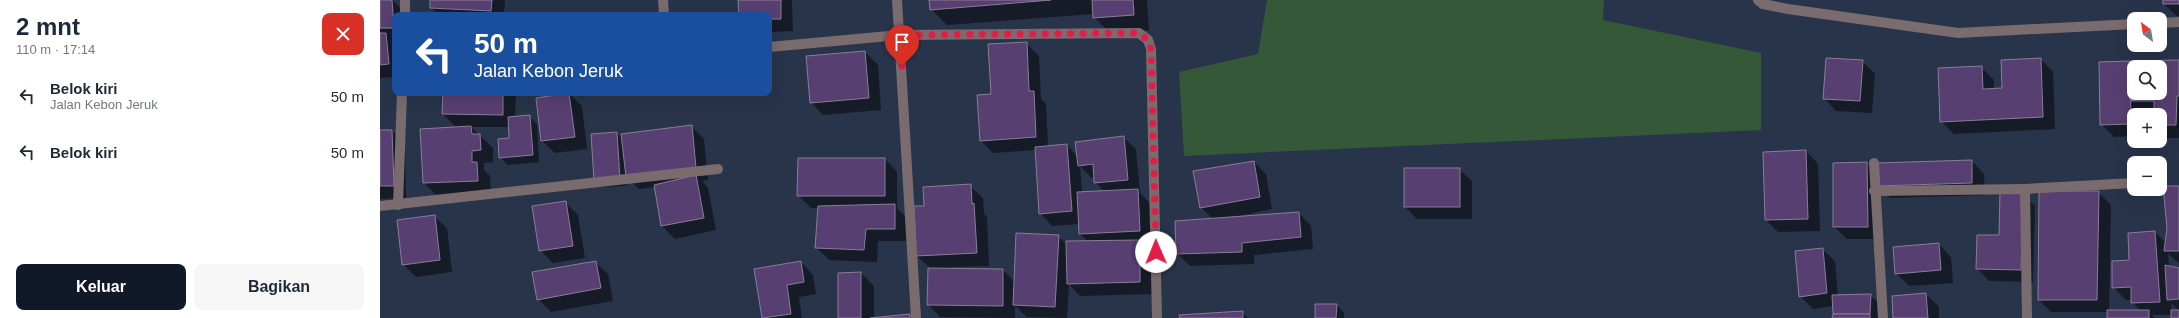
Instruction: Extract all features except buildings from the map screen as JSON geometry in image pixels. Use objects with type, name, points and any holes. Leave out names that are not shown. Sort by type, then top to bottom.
[{"type":"street","points":[[405,0],[405,12]]},
{"type":"street","points":[[663,0],[664,12]]},
{"type":"street","points":[[897,0],[916,318]]},
{"type":"street","points":[[1758,0],[1763,4],[1788,9],[1958,33],[2127,24]]},
{"type":"street","points":[[2167,23],[2179,22]]},
{"type":"street","points":[[772,47],[900,35],[1139,33],[1148,40],[1151,49],[1157,318]]},
{"type":"street","points":[[398,205],[402,96]]},
{"type":"street","points":[[1874,163],[1874,191],[1883,318]]},
{"type":"street","points":[[380,206],[718,169]]},
{"type":"street","points":[[1874,191],[2026,189],[2127,183]]},
{"type":"street","points":[[2026,189],[2027,318]]},
{"type":"green space","points":[[1267,0],[1604,0],[1603,20],[1761,53],[1761,130],[1184,156],[1179,72],[1258,54]]},
{"type":"route","points":[[902,66],[900,35],[1139,33],[1148,40],[1151,49],[1156,252]]}]
